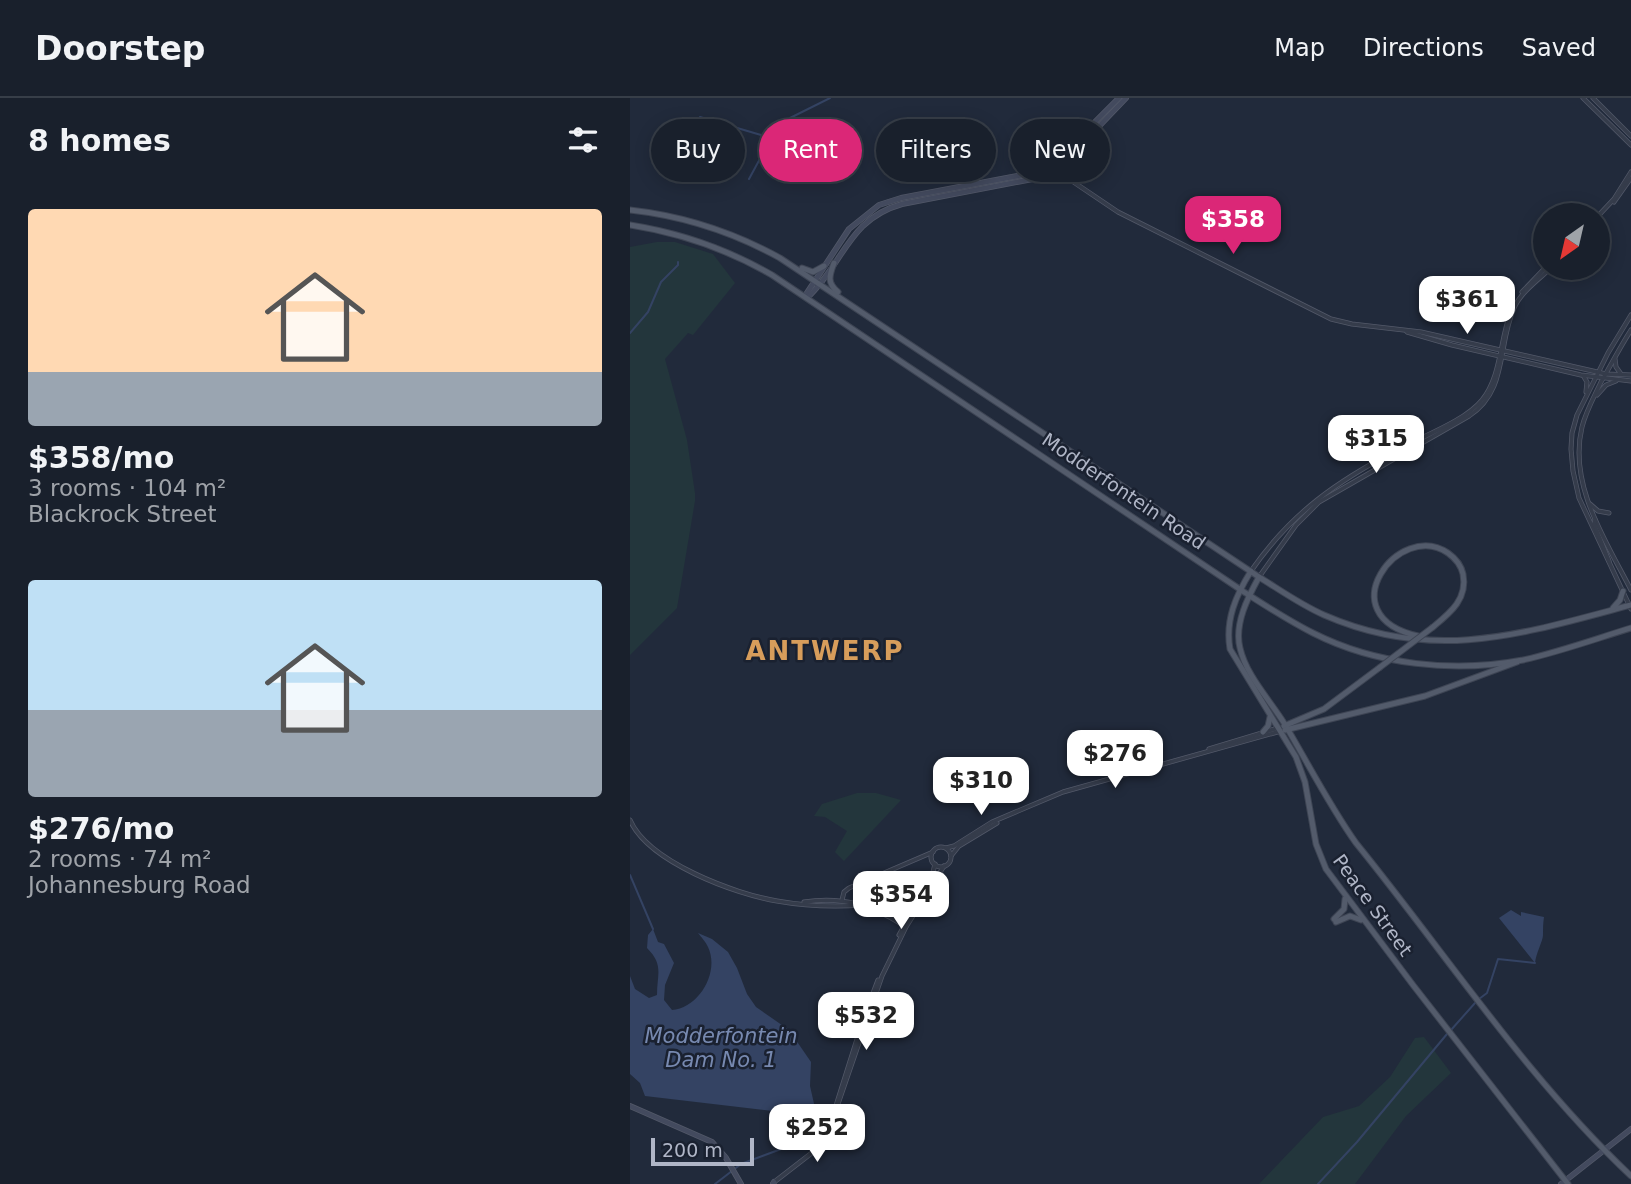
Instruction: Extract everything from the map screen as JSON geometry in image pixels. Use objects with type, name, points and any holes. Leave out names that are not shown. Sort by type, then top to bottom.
[{"type":"main road","points":[[1098,119],[1119,98]]},
{"type":"main road","points":[[1106,119],[1126,98]]},
{"type":"main road","points":[[818,282],[824,266],[849,229],[870,211],[890,201],[1010,178]]},
{"type":"main road","points":[[806,297],[861,226],[889,207],[1016,182]]},
{"type":"main road","name":"Modderfontein Road","points":[[630,210],[682,218],[757,245],[780,258],[1259,577],[1307,606],[1342,622],[1395,636],[1441,641],[1506,637],[1631,606]]},
{"type":"main road","name":"Modderfontein Road","points":[[630,225],[656,229],[710,244],[754,264],[1249,595],[1312,633],[1374,655],[1433,665],[1474,665],[1522,660],[1631,628]]},
{"type":"main road","points":[[780,258],[810,271],[824,266]]},
{"type":"main road","points":[[834,263],[830,276],[831,285],[877,321]]},
{"type":"main road","points":[[1283,728],[1324,709],[1379,668],[1433,627],[1456,607],[1464,583],[1461,568],[1456,561],[1444,550],[1434,547],[1403,552],[1386,565],[1376,583],[1374,601],[1378,613],[1400,631],[1441,641]]},
{"type":"main road","name":"Peace Street","points":[[1251,571],[1240,589],[1228,630],[1230,649],[1270,714],[1294,742],[1356,843],[1531,1069],[1603,1150],[1631,1176]]},
{"type":"main road","points":[[1249,595],[1259,577]]},
{"type":"main road","points":[[1611,610],[1620,600],[1623,591]]},
{"type":"main road","name":"Peace Street","points":[[1249,595],[1240,627],[1240,649],[1268,698],[1296,757],[1305,782],[1320,858],[1368,927],[1564,1183]]},
{"type":"main road","points":[[1283,728],[1302,726],[1425,696],[1522,660]]},
{"type":"main road","points":[[1263,732],[1270,723],[1270,714]]},
{"type":"main road","points":[[1294,742],[1295,735],[1302,726]]},
{"type":"main road","points":[[1341,891],[1346,906],[1335,920],[1354,916],[1368,927]]},
{"type":"main road","points":[[630,1106],[707,1138],[716,1145],[741,1182]]},
{"type":"main road","points":[[1564,1183],[1631,1129]]},
{"type":"street","points":[[1583,98],[1631,145]]},
{"type":"street","points":[[1593,98],[1631,135]]},
{"type":"street","points":[[1610,203],[1631,172]]},
{"type":"street","points":[[1610,206],[1631,178]]},
{"type":"street","points":[[1074,182],[1131,219],[1324,317],[1345,323],[1398,329],[1581,375],[1631,375]]},
{"type":"street","points":[[1251,571],[1295,519],[1320,496],[1474,408],[1483,399],[1490,388],[1514,307],[1536,280]]},
{"type":"street","points":[[1581,407],[1631,315]]},
{"type":"street","points":[[1631,330],[1591,403],[1582,426],[1579,450],[1580,475],[1588,503],[1631,590]]},
{"type":"street","points":[[1501,354],[1598,372],[1618,380],[1631,381]]},
{"type":"street","points":[[1259,577],[1296,525],[1319,502],[1478,410],[1494,388],[1501,354]]},
{"type":"street","points":[[1615,357],[1616,367],[1623,375]]},
{"type":"street","points":[[1581,375],[1588,384],[1572,433],[1573,471],[1586,518],[1631,606]]},
{"type":"street","points":[[1591,403],[1604,387],[1618,380]]},
{"type":"street","points":[[1588,503],[1598,511],[1609,513]]},
{"type":"street","points":[[1596,519],[1594,524],[1610,567]]},
{"type":"street","points":[[1204,751],[1283,728]]},
{"type":"street","points":[[842,900],[844,892],[849,888],[940,847],[957,844],[992,822],[1077,788],[1283,728]]},
{"type":"street","points":[[773,1183],[819,1145],[833,1121],[871,1002],[905,926],[930,883],[949,862],[951,856],[972,838],[1019,811]]},
{"type":"street","points":[[630,821],[654,849],[684,867],[760,897],[799,903],[863,905]]},
{"type":"street","points":[[946,848],[951,856]]},
{"type":"street","points":[[905,926],[930,883],[935,864],[932,859],[933,852]]},
{"type":"street","points":[[920,857],[932,859]]},
{"type":"street","points":[[935,864],[944,866]]},
{"type":"street","points":[[810,903],[842,900],[871,907],[899,919],[911,914]]},
{"type":"street","points":[[888,915],[905,926]]},
{"type":"shaded area","points":[[675,242],[713,254],[735,283],[693,335],[688,333],[665,359],[687,440],[695,501],[677,608],[630,655],[630,247]]},
{"type":"shaded area","points":[[857,793],[876,793],[901,800],[844,861],[835,852],[847,831],[825,817],[814,816],[822,804]]},
{"type":"shaded area","points":[[1424,1037],[1451,1073],[1406,1116],[1355,1184],[1259,1184],[1323,1117],[1359,1106],[1390,1077],[1415,1038]]},
{"type":"water","points":[[1511,910],[1521,916],[1521,912],[1544,917],[1543,938],[1535,963],[1499,918]]},
{"type":"water","name":"Modderfontein Dam No. 1","points":[[653,929],[658,942],[664,944],[674,963],[665,985],[664,1000],[672,1010],[691,1003],[705,987],[709,977],[711,957],[707,945],[698,933],[712,939],[728,952],[747,994],[756,1007],[789,1030],[811,1062],[810,1086],[815,1108],[823,1121],[807,1115],[645,1096],[640,1083],[630,1074],[630,976],[635,989],[649,998],[657,995],[658,965],[647,948],[648,935]]},
{"type":"waterway","points":[[749,179],[762,155],[790,118],[830,98]]},
{"type":"waterway","points":[[700,117],[759,134]]},
{"type":"waterway","points":[[630,333],[648,312],[661,282],[678,262]]},
{"type":"waterway","points":[[630,875],[653,929]]},
{"type":"waterway","points":[[1479,999],[1487,993],[1498,959],[1535,963]]},
{"type":"waterway","points":[[1451,1030],[1475,1003]]},
{"type":"waterway","points":[[1318,1184],[1357,1142],[1447,1034]]},
{"type":"waterway","points":[[715,1184],[741,1164],[808,1139],[814,1131],[816,1120]]},
{"type":"district","name":"ANTWERP","points":[[825,651]]}]
